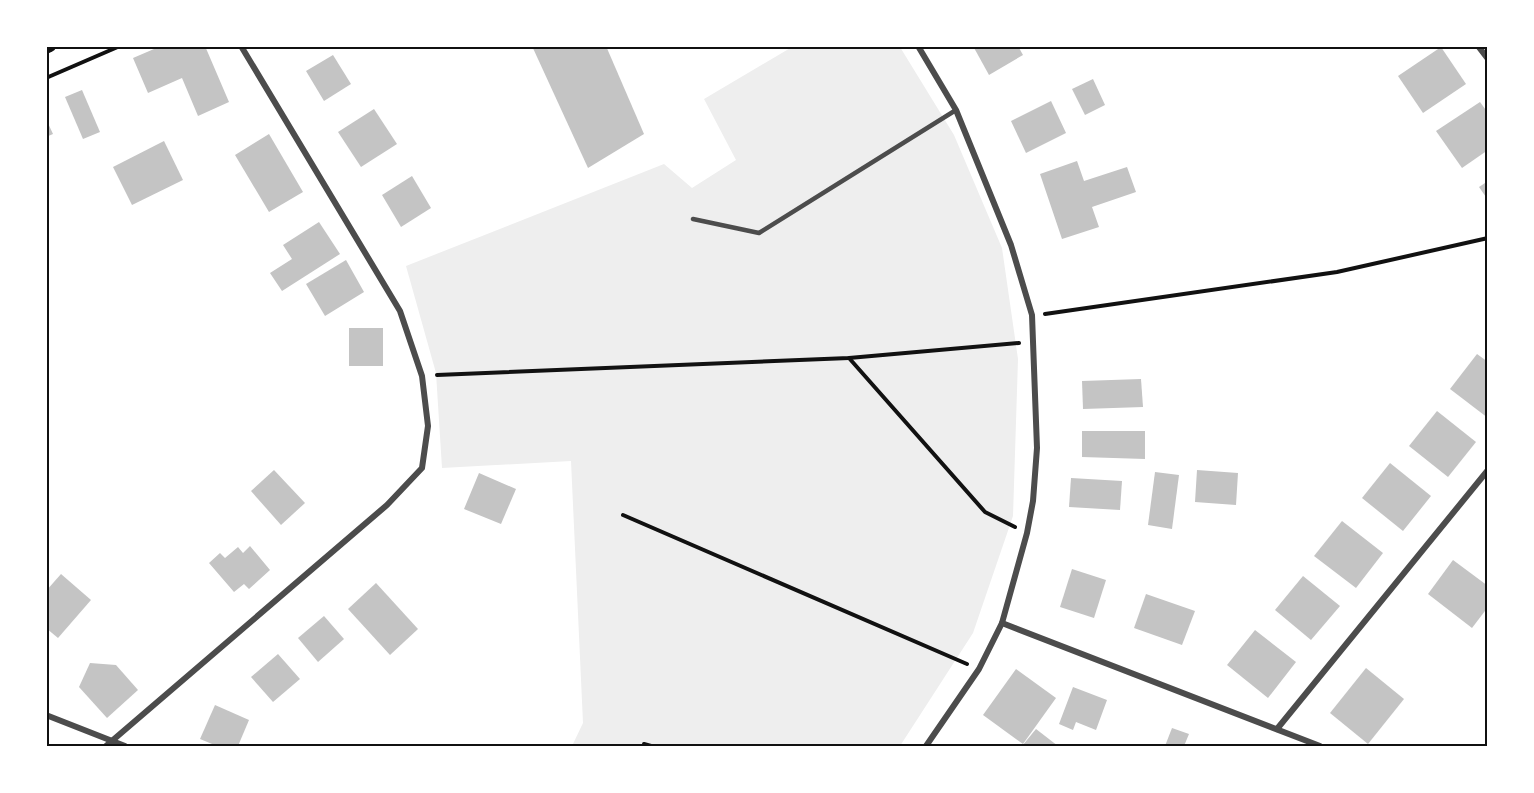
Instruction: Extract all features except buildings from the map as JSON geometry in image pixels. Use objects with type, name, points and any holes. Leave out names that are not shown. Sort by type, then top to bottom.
[{"type":"street","points":[[106,747],[387,505],[422,468],[428,426],[422,376],[400,311],[241,46]]},
{"type":"street","points":[[918,46],[956,110],[1011,245],[1032,315],[1035,342],[1037,448],[1033,501],[1027,533],[1002,623],[979,669],[926,747]]},
{"type":"street","points":[[1479,46],[1488,59]]},
{"type":"street","points":[[1277,729],[1488,470]]},
{"type":"street","points":[[1002,623],[1320,747]]},
{"type":"street","points":[[46,715],[125,747]]},
{"type":"lane","points":[[693,219],[759,233],[956,110]]},
{"type":"path","points":[[46,78],[120,46]]},
{"type":"path","points":[[1032,315],[1337,272],[1488,238]]},
{"type":"path","points":[[422,376],[849,358],[1035,342]]},
{"type":"path","points":[[849,358],[985,512],[1027,533]]},
{"type":"path","points":[[623,515],[979,669]]},
{"type":"path","points":[[644,744],[651,747]]},
{"type":"shaded area","points":[[792,47],[900,47],[954,135],[1002,248],[1018,359],[1013,516],[973,633],[900,746],[572,746],[583,723],[571,461],[442,468],[436,373],[406,266],[664,164],[692,188],[736,160],[704,99]]}]
